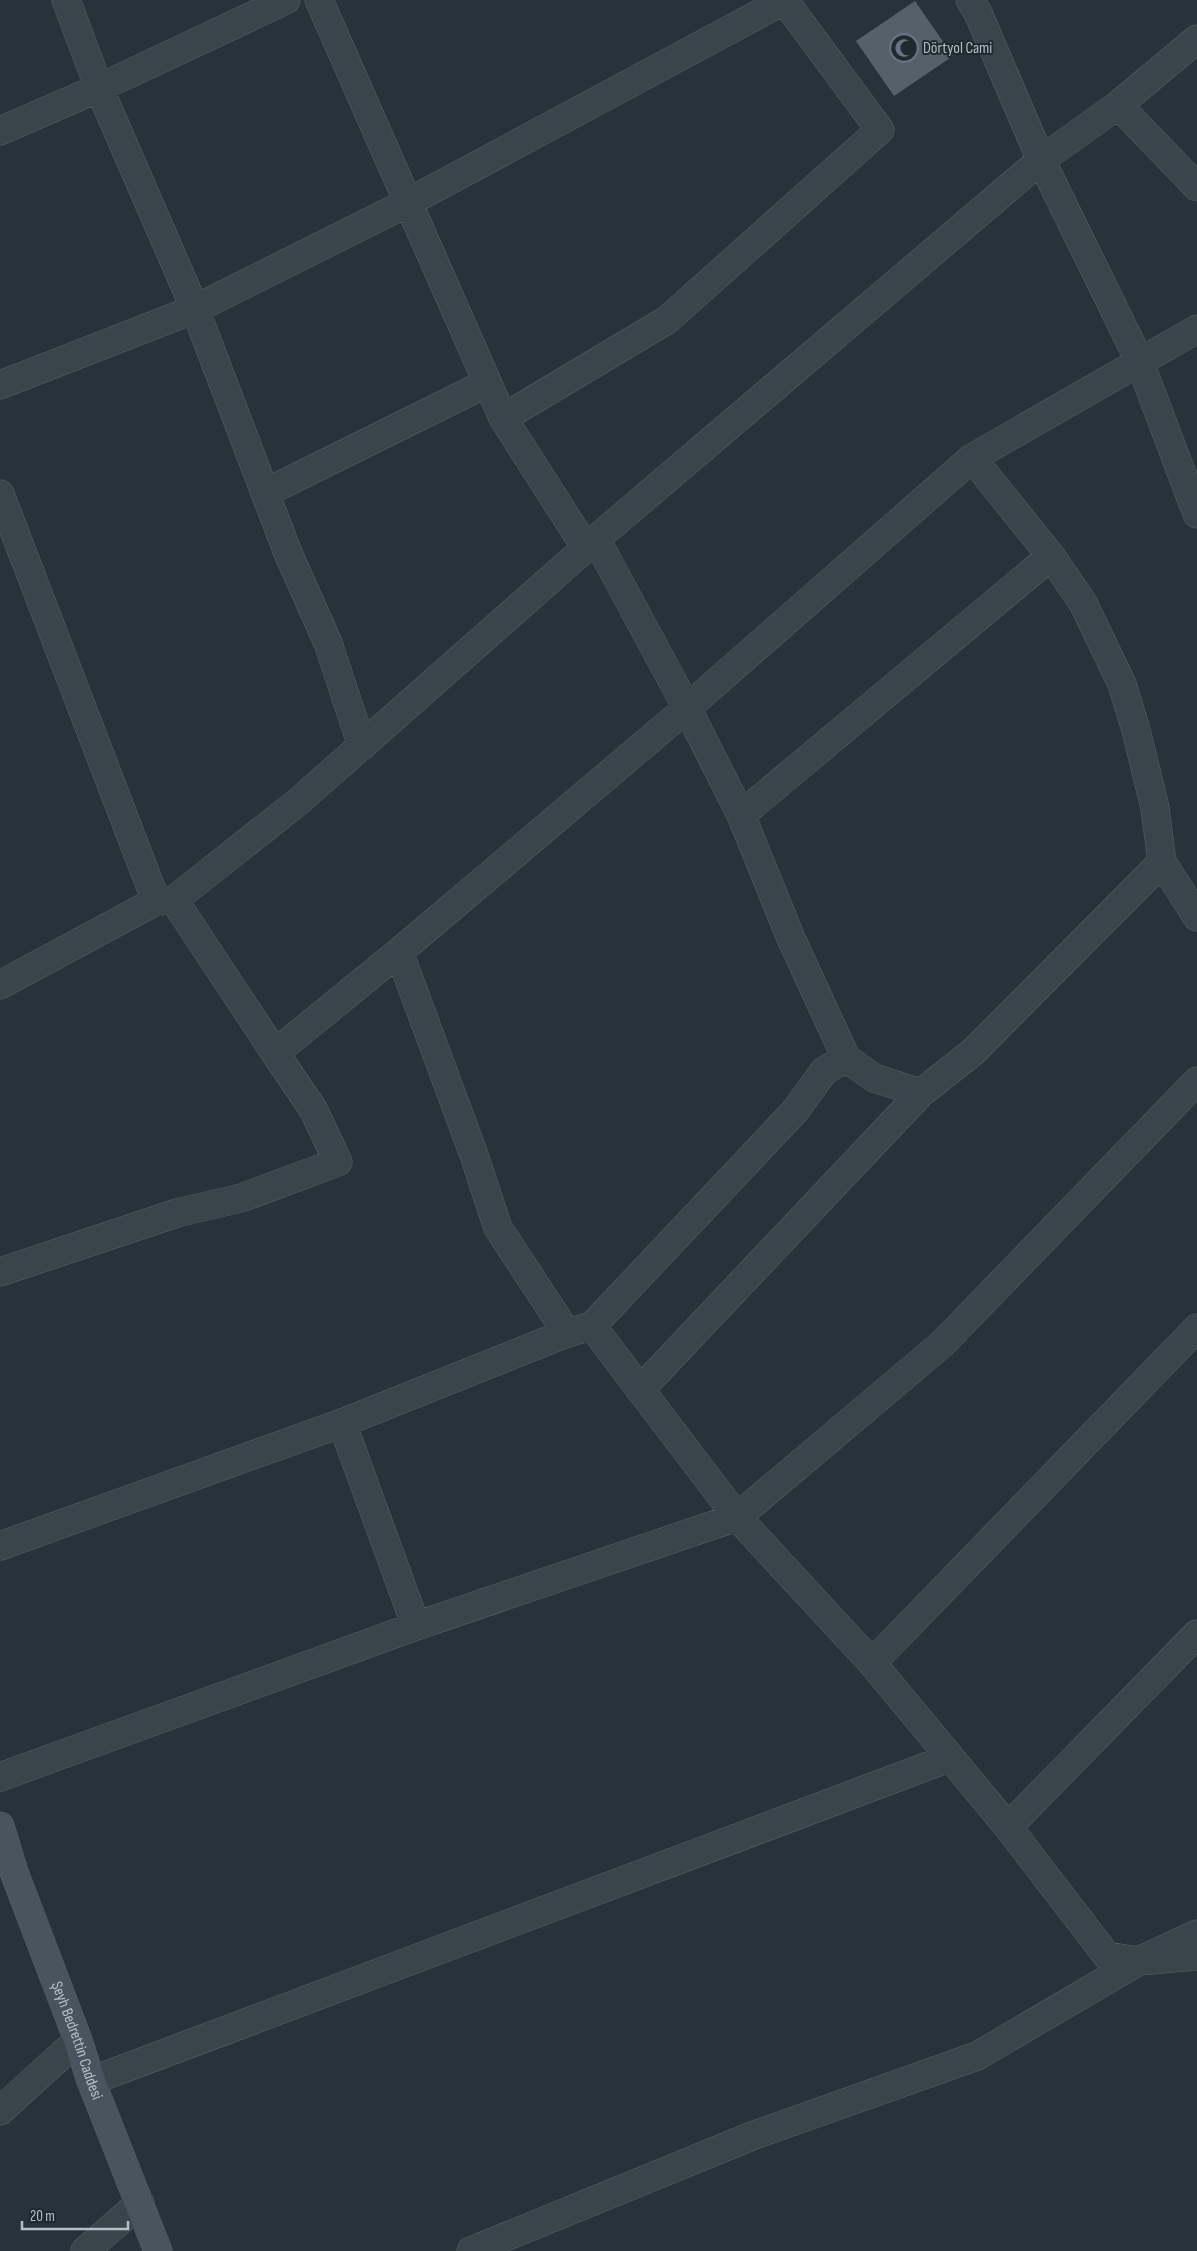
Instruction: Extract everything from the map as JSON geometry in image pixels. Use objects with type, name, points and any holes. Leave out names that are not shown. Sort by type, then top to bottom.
[{"type":"main road","name":"Şeyh Bedrettin Caddesi","points":[[0,1826],[14,1872],[78,2040],[91,2081],[158,2251]]},
{"type":"street","points":[[66,0],[98,88],[195,308],[288,553],[328,642],[362,746]]},
{"type":"street","points":[[0,131],[98,88],[286,0]]},
{"type":"street","points":[[319,0],[503,418],[591,544],[687,708],[740,815],[790,936],[846,1058],[874,1078],[921,1093]]},
{"type":"street","points":[[0,385],[195,308],[407,203],[784,0],[880,130],[667,320],[503,418]]},
{"type":"street","points":[[970,0],[978,12],[1040,160],[1139,360],[1197,514]]},
{"type":"street","points":[[0,985],[165,900],[298,802],[591,544],[1040,160],[1118,105],[1197,39]]},
{"type":"street","points":[[1118,105],[1197,187]]},
{"type":"street","points":[[275,1053],[399,952],[687,708],[972,458],[1139,360],[1197,329]]},
{"type":"street","points":[[266,493],[487,383]]},
{"type":"street","points":[[972,458],[1051,556],[1084,603],[1122,684],[1136,730],[1155,808],[1162,862],[1197,917]]},
{"type":"street","points":[[0,494],[165,900],[313,1109],[338,1162],[241,1198],[177,1213],[0,1272]]},
{"type":"street","points":[[740,815],[1051,556]]},
{"type":"street","points":[[640,1390],[921,1093],[973,1052],[1162,862]]},
{"type":"street","points":[[399,952],[474,1155],[498,1228],[579,1330],[640,1390],[737,1517],[872,1663],[1008,1827],[1107,1956],[1139,1961],[1197,1956]]},
{"type":"street","points":[[0,1546],[342,1423],[579,1330],[795,1111],[824,1071],[846,1058]]},
{"type":"street","points":[[0,1777],[416,1626],[737,1517],[942,1344],[1197,1081]]},
{"type":"street","points":[[872,1663],[1197,1328]]},
{"type":"street","points":[[342,1423],[416,1626]]},
{"type":"street","points":[[1008,1827],[1197,1634]]},
{"type":"street","points":[[91,2081],[949,1758]]},
{"type":"street","points":[[471,2251],[752,2136],[976,2056],[1139,1961],[1197,1934]]},
{"type":"street","points":[[0,2111],[78,2040]]},
{"type":"street","points":[[85,2251],[140,2203]]},
{"type":"building","name":"Dörtyol Cami","points":[[915,1],[953,56],[894,96],[856,41]]},
{"type":"place","name":"Dörtyol Cami","points":[[904,48]]}]
